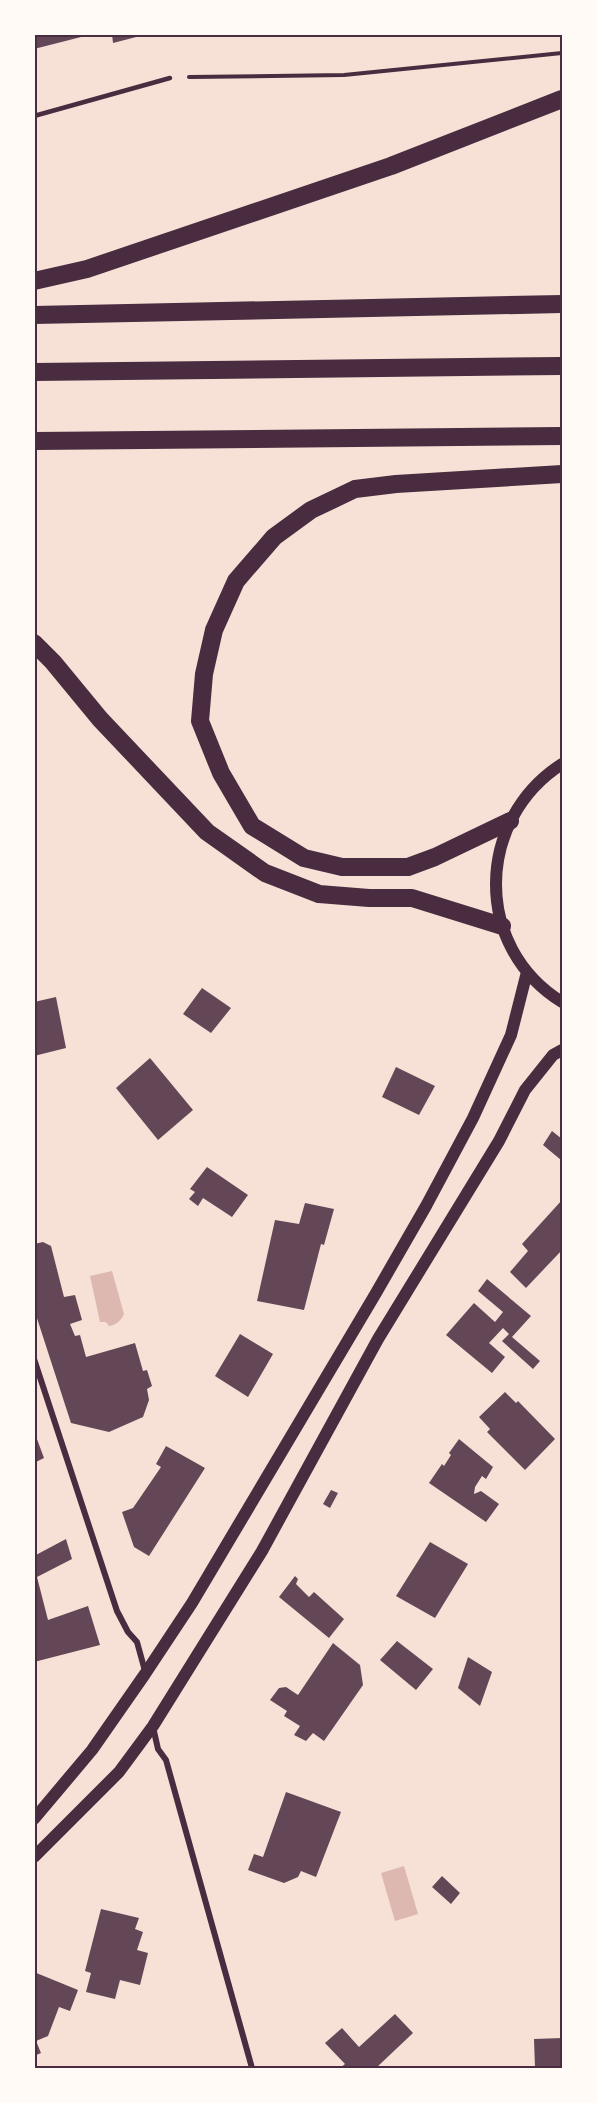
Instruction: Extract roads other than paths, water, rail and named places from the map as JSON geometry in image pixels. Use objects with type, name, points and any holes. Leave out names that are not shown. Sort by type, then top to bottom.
[{"type":"highway","points":[[34,281],[87,269],[391,166],[562,99]]},
{"type":"highway","points":[[34,315],[562,304]]},
{"type":"highway","points":[[34,372],[562,366]]},
{"type":"highway","points":[[34,441],[562,436]]},
{"type":"highway","points":[[510,820],[435,857],[408,867],[342,867],[304,858],[252,826],[221,773],[200,721],[204,674],[214,630],[236,581],[274,537],[311,510],[355,489],[396,484],[562,474]]},
{"type":"highway","points":[[34,644],[54,662],[100,719],[207,832],[265,873],[319,894],[369,898],[412,898],[502,927]]},
{"type":"main road","points":[[562,764],[528,793],[510,820],[498,855],[496,873],[496,891],[502,927],[517,958],[539,985],[562,1002]]},
{"type":"main road","points":[[34,1819],[92,1750],[146,1674],[192,1603],[426,1206],[473,1118],[511,1035],[527,972]]},
{"type":"main road","points":[[34,1857],[119,1772],[153,1726],[262,1551],[378,1339],[499,1141],[525,1090],[553,1055],[562,1050]]},
{"type":"street","points":[[34,1359],[117,1611],[123,1624],[137,1642],[146,1674]]},
{"type":"street","points":[[153,1726],[158,1749],[166,1760],[252,2068]]},
{"type":"lane","points":[[34,116],[170,78]]}]
